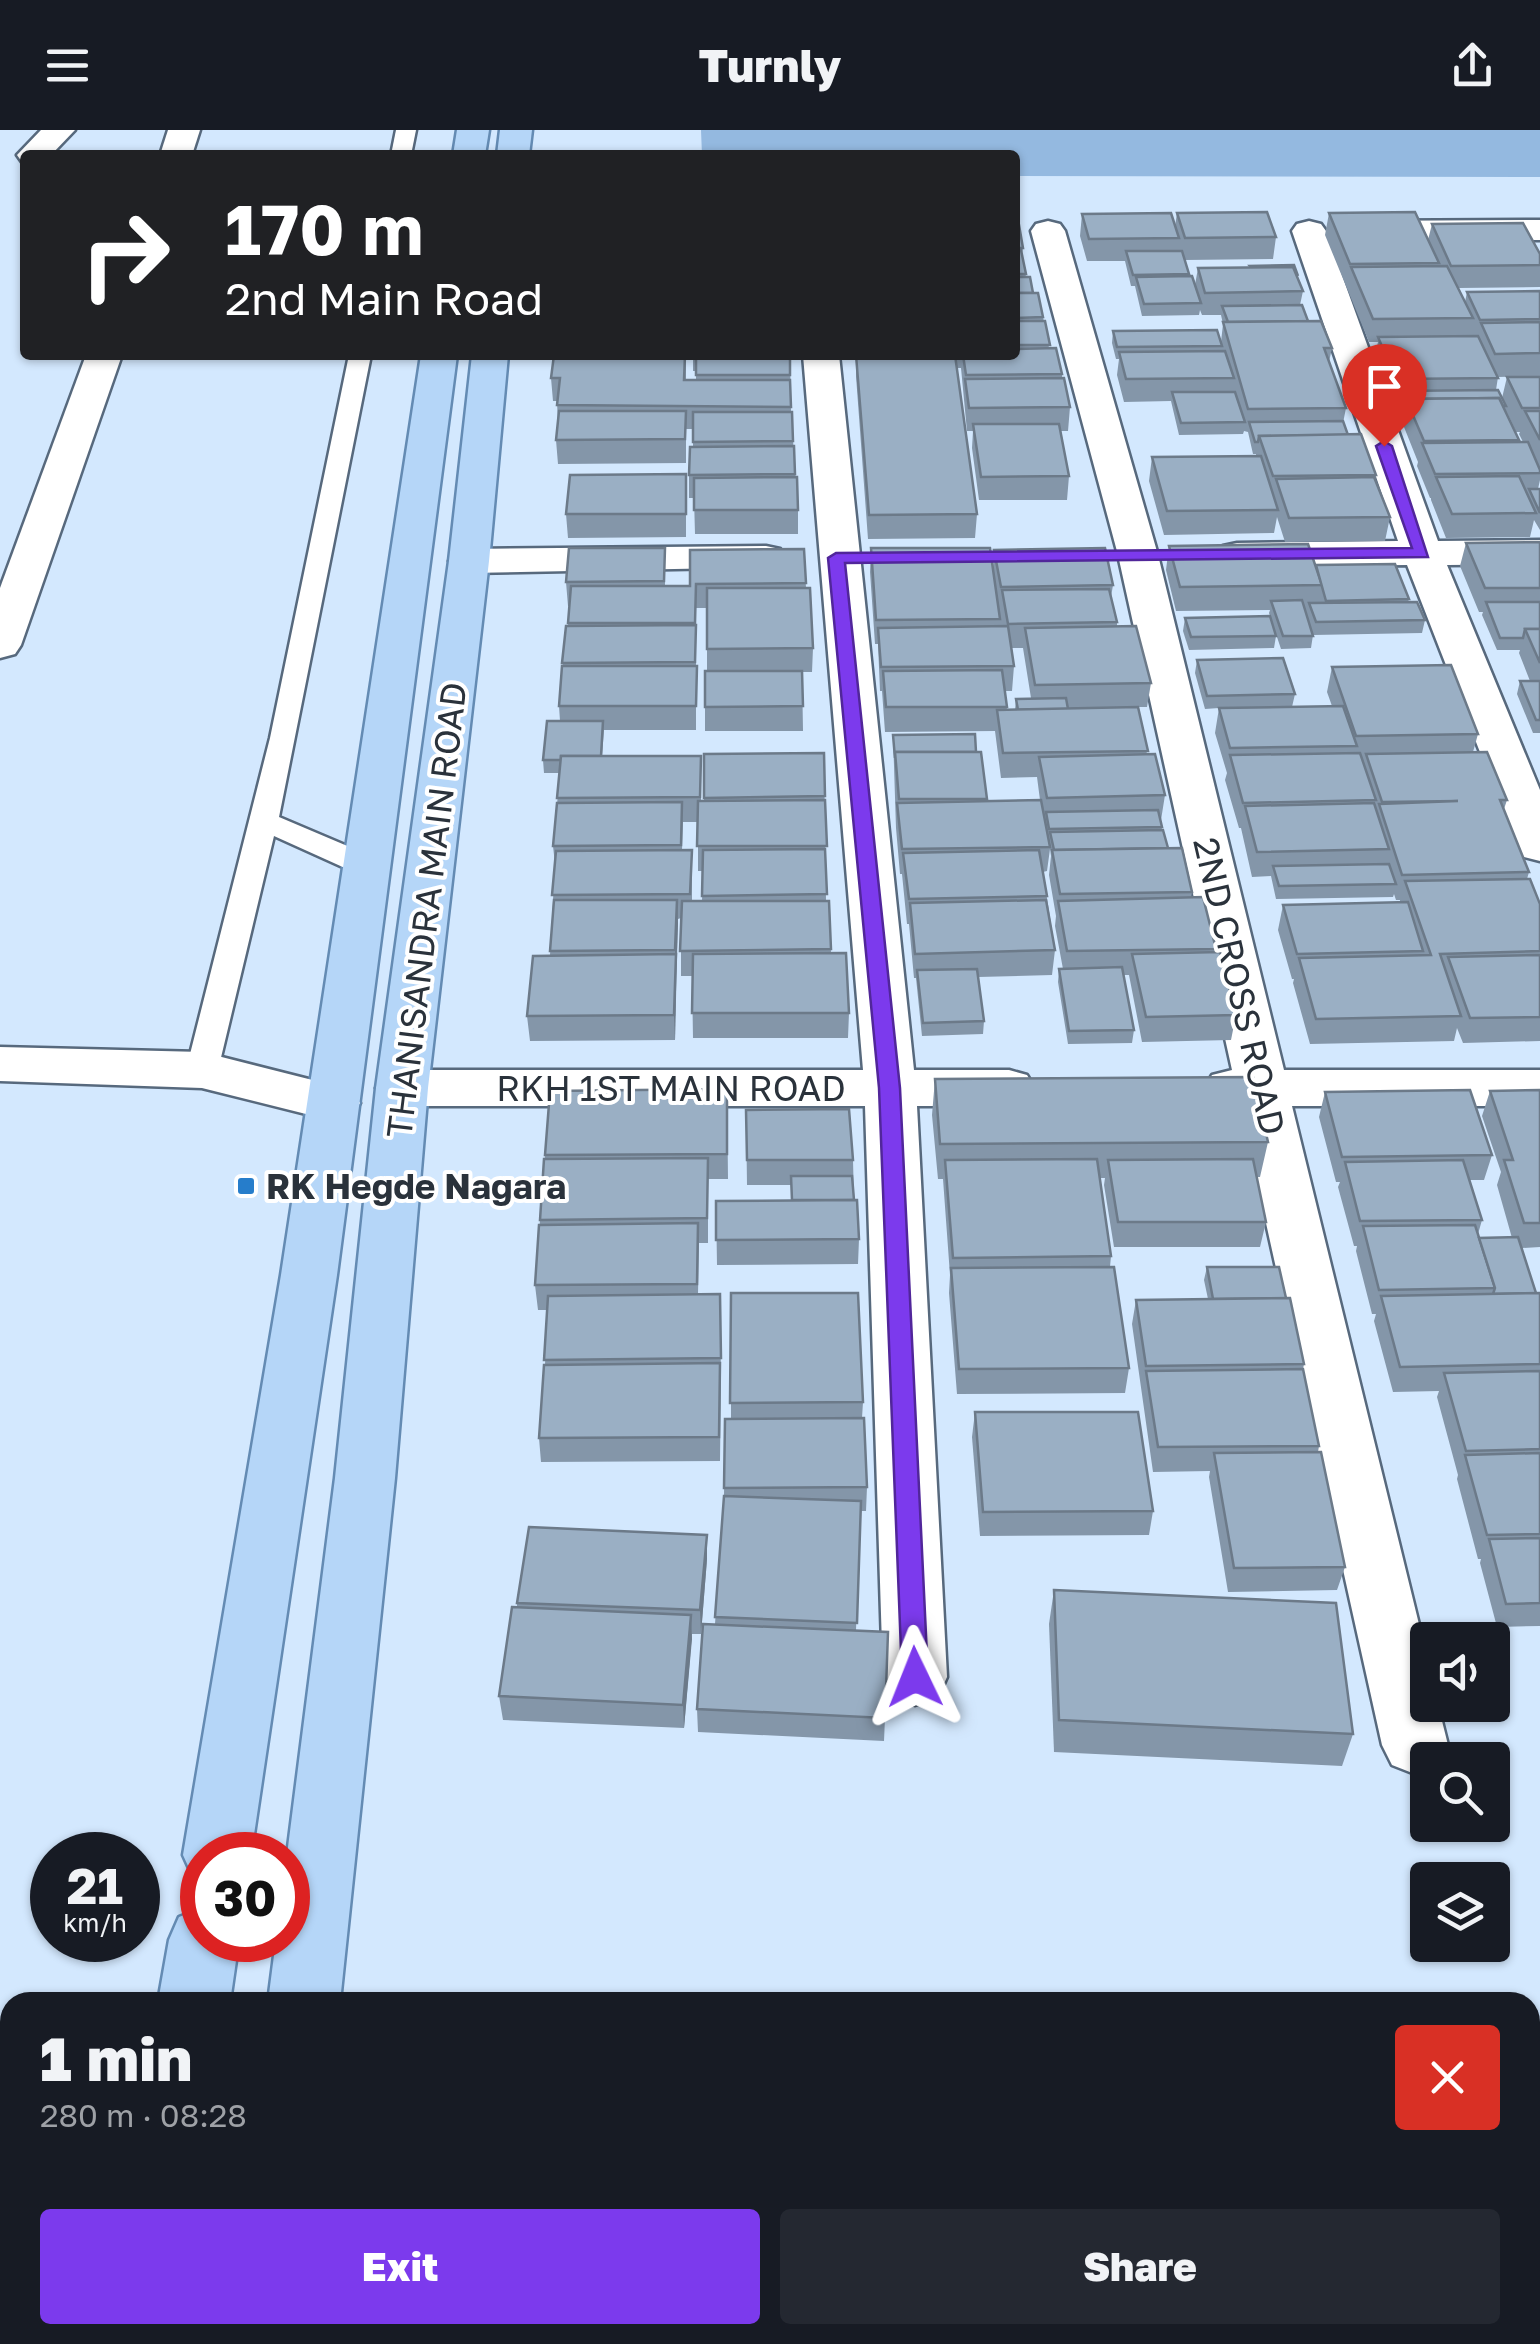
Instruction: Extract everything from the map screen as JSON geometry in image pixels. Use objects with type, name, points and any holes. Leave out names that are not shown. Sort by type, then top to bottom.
[{"type":"main road","name":"THANISANDRA MAIN ROAD","points":[[221,1832],[334,1103],[439,360]]},
{"type":"main road","name":"THANISANDRA MAIN ROAD","points":[[305,1992],[365,1478],[405,1065],[469,561],[489,360]]},
{"type":"main road","points":[[343,1041],[405,1065]]},
{"type":"main road","points":[[324,1170],[395,1170]]},
{"type":"main road","points":[[196,1992],[200,1962]]},
{"type":"street","points":[[39,150],[60,130]]},
{"type":"street","points":[[1540,230],[1290,231],[1540,847]]},
{"type":"street","name":"2ND CROSS ROAD","points":[[1049,231],[1152,555],[1264,1088],[1414,1742]]},
{"type":"street","points":[[0,645],[102,360]]},
{"type":"street","points":[[822,360],[855,558],[890,1088],[915,1677]]},
{"type":"street","points":[[1152,555],[1540,552]]},
{"type":"street","points":[[469,561],[855,558]]},
{"type":"street","points":[[0,1064],[202,1070],[334,1103]]},
{"type":"street","name":"RKH 1ST MAIN ROAD","points":[[405,1065],[890,1088],[1048,1088]]},
{"type":"street","points":[[1186,1088],[1540,1088]]},
{"type":"lane","points":[[202,1070],[284,738],[359,360]]},
{"type":"lane","points":[[262,820],[367,866]]},
{"type":"shaded area","points":[[701,130],[1540,130],[1540,177],[1020,176],[1020,150],[702,150]]},
{"type":"building","points":[[1267,212],[1276,237],[1185,238],[1177,213]]},
{"type":"building","points":[[1415,212],[1439,263],[1350,264],[1329,213]]},
{"type":"building","points":[[1171,213],[1179,238],[1089,239],[1082,214]]},
{"type":"building","points":[[1523,223],[1540,254],[1540,265],[1451,266],[1432,224]]},
{"type":"building","points":[[1020,250],[1021,250],[1026,274],[1020,274]]},
{"type":"building","points":[[1126,251],[1182,251],[1189,274],[1133,275]]},
{"type":"building","points":[[1294,265],[1298,276],[1293,267],[1250,266]]},
{"type":"building","points":[[1447,266],[1473,318],[1373,319],[1351,267]]},
{"type":"building","points":[[1293,267],[1303,291],[1205,293],[1198,268]]},
{"type":"building","points":[[1192,276],[1201,303],[1144,304],[1136,277]]},
{"type":"building","points":[[1020,277],[1030,277],[1033,293],[1020,293]]},
{"type":"building","points":[[1540,291],[1540,319],[1480,320],[1467,292]]},
{"type":"building","points":[[1020,293],[1038,293],[1043,317],[1020,318]]},
{"type":"building","points":[[1302,305],[1308,321],[1228,322],[1222,306]]},
{"type":"building","points":[[1020,321],[1045,321],[1050,345],[1020,345]]},
{"type":"building","points":[[1321,321],[1332,348],[1324,348],[1346,408],[1248,409],[1223,322]]},
{"type":"building","points":[[1540,322],[1540,353],[1495,354],[1481,323]]},
{"type":"building","points":[[1217,330],[1222,346],[1117,347],[1113,331]]},
{"type":"building","points":[[1478,336],[1498,378],[1396,379],[1378,337]]},
{"type":"building","points":[[1056,348],[1062,374],[966,375],[964,360],[1020,360],[1020,349]]},
{"type":"building","points":[[1225,351],[1234,378],[1126,379],[1119,352]]},
{"type":"building","points":[[553,360],[685,360],[684,380],[790,380],[791,407],[557,405],[560,378],[551,378]]},
{"type":"building","points":[[696,360],[790,360],[790,375],[696,375]]},
{"type":"building","points":[[856,360],[956,360],[977,514],[869,515]]},
{"type":"building","points":[[1507,377],[1540,377],[1540,408],[1522,408]]},
{"type":"building","points":[[1064,378],[1070,407],[969,408],[965,379]]},
{"type":"building","points":[[1498,390],[1506,406],[1499,398],[1406,399],[1405,407],[1400,407],[1393,391]]},
{"type":"building","points":[[1172,392],[1235,392],[1245,422],[1181,423]]},
{"type":"building","points":[[1499,398],[1519,440],[1424,441],[1406,399]]},
{"type":"building","points":[[559,411],[686,411],[685,439],[556,440]]},
{"type":"building","points":[[1525,411],[1540,411],[1540,440]]},
{"type":"building","points":[[693,412],[792,412],[793,441],[693,442]]},
{"type":"building","points":[[1343,421],[1348,435],[1259,436],[1258,442],[1249,422]]},
{"type":"building","points":[[973,424],[1059,424],[1069,476],[981,477]]},
{"type":"building","points":[[1361,434],[1376,475],[1273,476],[1259,436]]},
{"type":"building","points":[[1528,442],[1540,473],[1435,474],[1422,443]]},
{"type":"building","points":[[794,446],[795,474],[689,475],[690,447]]},
{"type":"building","points":[[1261,456],[1278,510],[1167,511],[1152,457]]},
{"type":"building","points":[[686,474],[686,514],[566,514],[570,475]]},
{"type":"building","points":[[1519,476],[1536,513],[1452,514],[1436,477]]},
{"type":"building","points":[[797,477],[798,510],[694,510],[694,478]]},
{"type":"building","points":[[1374,477],[1390,517],[1289,518],[1276,479]]},
{"type":"building","points":[[1529,489],[1540,489],[1540,513]]},
{"type":"building","points":[[1540,542],[1540,588],[1485,588],[1466,543]]},
{"type":"building","points":[[1308,544],[1322,585],[1180,587],[1169,546]]},
{"type":"building","points":[[569,548],[665,548],[664,581],[566,582]]},
{"type":"building","points":[[871,548],[990,548],[1000,619],[876,620]]},
{"type":"building","points":[[1105,548],[1113,585],[1001,587],[994,550]]},
{"type":"building","points":[[804,549],[806,583],[696,584],[695,623],[568,623],[571,586],[690,586],[690,550]]},
{"type":"building","points":[[1395,564],[1409,599],[1326,601],[1316,565]]},
{"type":"building","points":[[707,588],[810,588],[813,648],[707,649]]},
{"type":"building","points":[[1109,589],[1117,622],[1008,624],[1002,590]]},
{"type":"building","points":[[1302,600],[1313,636],[1283,636],[1271,601]]},
{"type":"building","points":[[1417,602],[1425,620],[1316,622],[1309,603]]},
{"type":"building","points":[[1486,602],[1540,602],[1540,629],[1525,629],[1523,638],[1500,638]]},
{"type":"building","points":[[1270,616],[1276,636],[1191,637],[1185,618]]},
{"type":"building","points":[[696,625],[695,662],[562,663],[566,626]]},
{"type":"building","points":[[1008,626],[1014,666],[881,667],[878,628]]},
{"type":"building","points":[[1136,626],[1151,683],[1035,685],[1025,628]]},
{"type":"building","points":[[1525,629],[1540,629],[1540,663]]},
{"type":"building","points":[[1283,658],[1295,694],[1207,696],[1197,660]]},
{"type":"building","points":[[1451,665],[1478,734],[1356,736],[1332,667]]},
{"type":"building","points":[[562,666],[697,666],[696,706],[559,706]]},
{"type":"building","points":[[1002,670],[1007,707],[886,707],[883,671]]},
{"type":"building","points":[[705,671],[802,671],[803,706],[705,707]]},
{"type":"building","points":[[1520,681],[1540,681],[1540,720],[1536,720]]},
{"type":"building","points":[[1066,698],[1068,709],[1018,710],[1016,699]]},
{"type":"building","points":[[1343,706],[1357,746],[1230,748],[1219,708]]},
{"type":"building","points":[[1138,707],[1148,751],[1003,753],[997,710]]},
{"type":"building","points":[[547,721],[603,721],[601,756],[543,760]]},
{"type":"building","points":[[975,734],[976,752],[895,752],[895,758],[893,735]]},
{"type":"building","points":[[895,752],[981,752],[987,799],[899,799]]},
{"type":"building","points":[[1487,752],[1507,800],[1500,800],[1529,872],[1402,875],[1379,804],[1458,801],[1382,802],[1366,754]]},
{"type":"building","points":[[824,753],[825,796],[704,798],[704,754]]},
{"type":"building","points":[[1360,753],[1376,800],[1243,803],[1230,755]]},
{"type":"building","points":[[1155,754],[1165,795],[1047,798],[1039,757]]},
{"type":"building","points":[[561,756],[701,756],[700,797],[557,798]]},
{"type":"building","points":[[825,800],[827,846],[697,846],[698,801]]},
{"type":"building","points":[[1041,800],[1050,847],[902,849],[897,803]]},
{"type":"building","points":[[682,802],[681,845],[553,846],[557,803]]},
{"type":"building","points":[[1374,803],[1389,849],[1257,852],[1245,806]]},
{"type":"building","points":[[1158,810],[1162,827],[1049,829],[1046,812]]},
{"type":"building","points":[[1163,830],[1168,848],[1054,850],[1050,832]]},
{"type":"building","points":[[1182,848],[1192,892],[1060,894],[1052,850]]},
{"type":"building","points":[[825,849],[827,894],[702,896],[703,850]]},
{"type":"building","points":[[692,850],[690,894],[552,895],[556,851]]},
{"type":"building","points":[[1039,850],[1047,896],[909,899],[903,853]]},
{"type":"building","points":[[1389,864],[1396,884],[1279,886],[1273,866]]},
{"type":"building","points":[[1530,879],[1540,904],[1540,951],[1440,954],[1461,1016],[1316,1019],[1299,958],[1431,955],[1405,881]]},
{"type":"building","points":[[1203,897],[1216,949],[1067,951],[1058,901]]},
{"type":"building","points":[[554,900],[677,900],[675,950],[550,951]]},
{"type":"building","points":[[1046,900],[1055,950],[915,954],[910,903]]},
{"type":"building","points":[[682,901],[829,901],[831,949],[680,951]]},
{"type":"building","points":[[1408,902],[1423,951],[1297,954],[1283,905]]},
{"type":"building","points":[[1220,952],[1236,1015],[1146,1017],[1132,954]]},
{"type":"building","points":[[846,953],[849,1013],[692,1013],[693,954]]},
{"type":"building","points":[[676,954],[674,1015],[527,1016],[533,956]]},
{"type":"building","points":[[1540,955],[1540,1017],[1470,1018],[1448,957]]},
{"type":"building","points":[[1122,967],[1134,1030],[1069,1031],[1059,969]]},
{"type":"building","points":[[977,969],[984,1021],[923,1023],[917,970]]},
{"type":"building","points":[[1253,1077],[1268,1142],[940,1144],[935,1079]]},
{"type":"building","points":[[727,1089],[727,1154],[545,1155],[550,1091]]},
{"type":"building","points":[[1470,1090],[1492,1155],[1342,1157],[1325,1092]]},
{"type":"building","points":[[1540,1090],[1540,1223],[1524,1223],[1504,1160],[1513,1160],[1490,1091]]},
{"type":"building","points":[[849,1109],[853,1160],[747,1160],[746,1110]]},
{"type":"building","points":[[708,1158],[707,1218],[540,1220],[544,1159]]},
{"type":"building","points":[[1097,1159],[1111,1256],[953,1258],[945,1160]]},
{"type":"building","points":[[1253,1159],[1266,1222],[1118,1222],[1108,1160]]},
{"type":"building","points":[[1463,1160],[1482,1220],[1360,1221],[1345,1162]]},
{"type":"building","points":[[791,1176],[852,1176],[854,1200],[792,1200]]},
{"type":"building","points":[[857,1200],[859,1239],[716,1240],[716,1201]]},
{"type":"building","points":[[698,1223],[697,1284],[535,1285],[539,1225]]},
{"type":"building","points":[[1475,1225],[1495,1288],[1379,1290],[1363,1226]]},
{"type":"building","points":[[1518,1237],[1536,1293],[1493,1294],[1495,1288],[1479,1238]]},
{"type":"building","points":[[1114,1267],[1129,1368],[959,1369],[951,1268]]},
{"type":"building","points":[[1207,1267],[1279,1267],[1286,1298],[1213,1299]]},
{"type":"building","points":[[731,1293],[858,1293],[863,1402],[730,1403]]},
{"type":"building","points":[[1540,1293],[1540,1364],[1400,1367],[1381,1296]]},
{"type":"building","points":[[720,1294],[721,1358],[544,1360],[548,1296]]},
{"type":"building","points":[[1290,1298],[1304,1364],[1146,1366],[1136,1300]]},
{"type":"building","points":[[720,1363],[719,1437],[539,1438],[544,1365]]},
{"type":"building","points":[[1303,1369],[1319,1446],[1158,1447],[1146,1371]]},
{"type":"building","points":[[1540,1371],[1540,1449],[1466,1451],[1444,1373]]},
{"type":"building","points":[[975,1412],[1138,1412],[1153,1511],[983,1512]]},
{"type":"building","points":[[864,1418],[867,1487],[724,1488],[725,1419]]},
{"type":"building","points":[[1321,1452],[1345,1567],[1234,1568],[1214,1453]]},
{"type":"building","points":[[1540,1453],[1540,1534],[1487,1535],[1465,1455]]},
{"type":"building","points":[[724,1496],[861,1501],[857,1623],[715,1617]]},
{"type":"building","points":[[529,1527],[707,1535],[700,1610],[517,1603]]},
{"type":"building","points":[[1540,1538],[1540,1603],[1506,1604],[1489,1539]]},
{"type":"building","points":[[1054,1590],[1336,1603],[1353,1734],[1059,1720]]},
{"type":"building","points":[[512,1607],[691,1615],[683,1705],[499,1696]]},
{"type":"building","points":[[703,1624],[888,1632],[885,1718],[697,1709]]},
{"type":"place","name":"RK Hegde Nagara","points":[[246,1186]]},
{"type":"route","points":[[915,1677],[890,1088],[836,558],[1422,553],[1384,446]]}]
